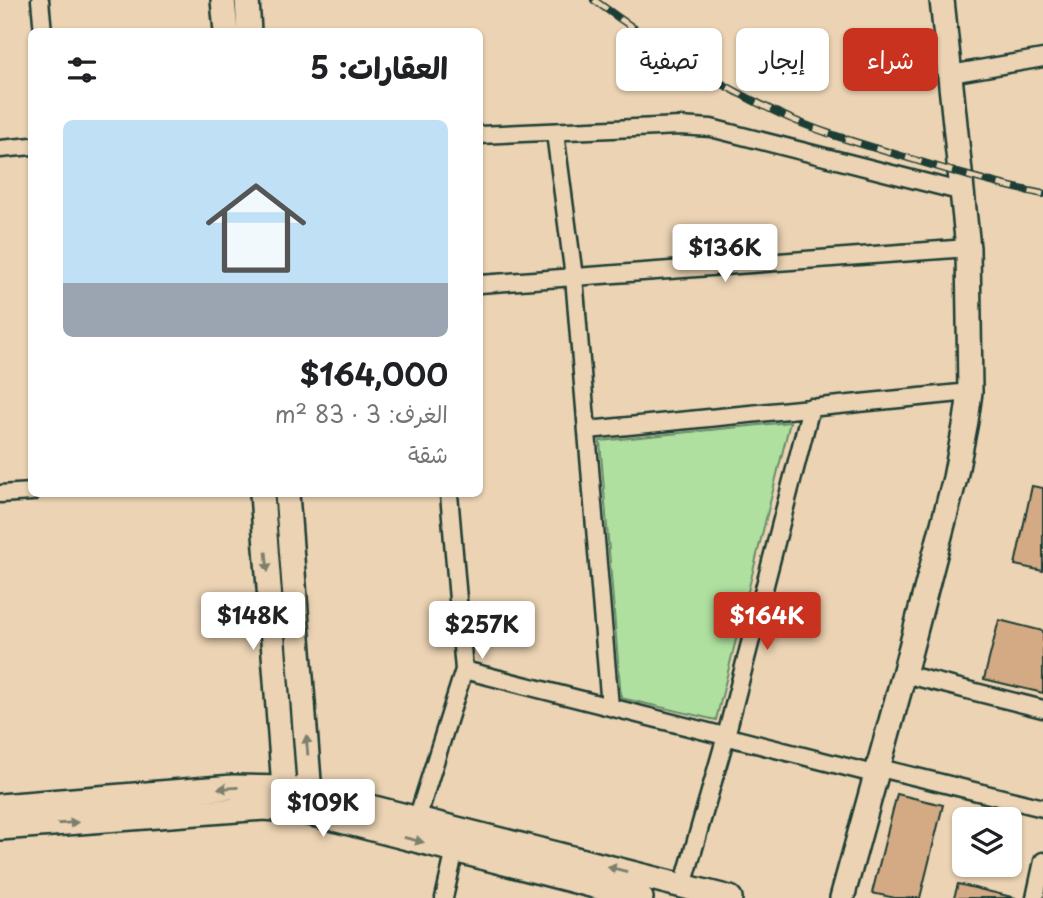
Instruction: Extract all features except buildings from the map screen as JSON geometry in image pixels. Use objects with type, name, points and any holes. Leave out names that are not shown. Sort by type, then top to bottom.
[{"type":"street","points":[[40,0],[43,28]]},
{"type":"street","points":[[223,0],[226,28]]},
{"type":"street","points":[[247,0],[249,28]]},
{"type":"street","points":[[842,898],[879,771],[962,447],[970,392],[968,248],[942,0]]},
{"type":"street","points":[[951,74],[1043,58]]},
{"type":"street","points":[[483,135],[680,126],[719,129],[963,192]]},
{"type":"street","points":[[555,133],[574,276],[610,707]]},
{"type":"street","points":[[0,149],[28,146]]},
{"type":"street","points":[[483,284],[968,248]]},
{"type":"street","points":[[588,430],[970,392]]},
{"type":"street","points":[[683,886],[726,736],[811,407]]},
{"type":"street","points":[[0,494],[28,492]]},
{"type":"street","points":[[262,497],[285,799]]},
{"type":"street","points":[[287,497],[311,802]]},
{"type":"street","points":[[417,818],[464,670],[449,497]]},
{"type":"street","points":[[464,670],[726,736],[1043,808]]},
{"type":"street","points":[[904,674],[1043,709]]},
{"type":"street","points":[[0,806],[233,787],[285,799],[417,818],[730,898]]},
{"type":"street","points":[[0,828],[243,809],[285,799]]},
{"type":"street","points":[[311,802],[455,850],[605,893],[641,898]]},
{"type":"street","points":[[444,898],[455,850]]},
{"type":"street","points":[[1035,898],[1043,861]]},
{"type":"green space","points":[[790,422],[716,720],[621,698],[600,441]]},
{"type":"railway","points":[[594,0],[704,74],[789,118],[932,165],[1043,194]]}]
